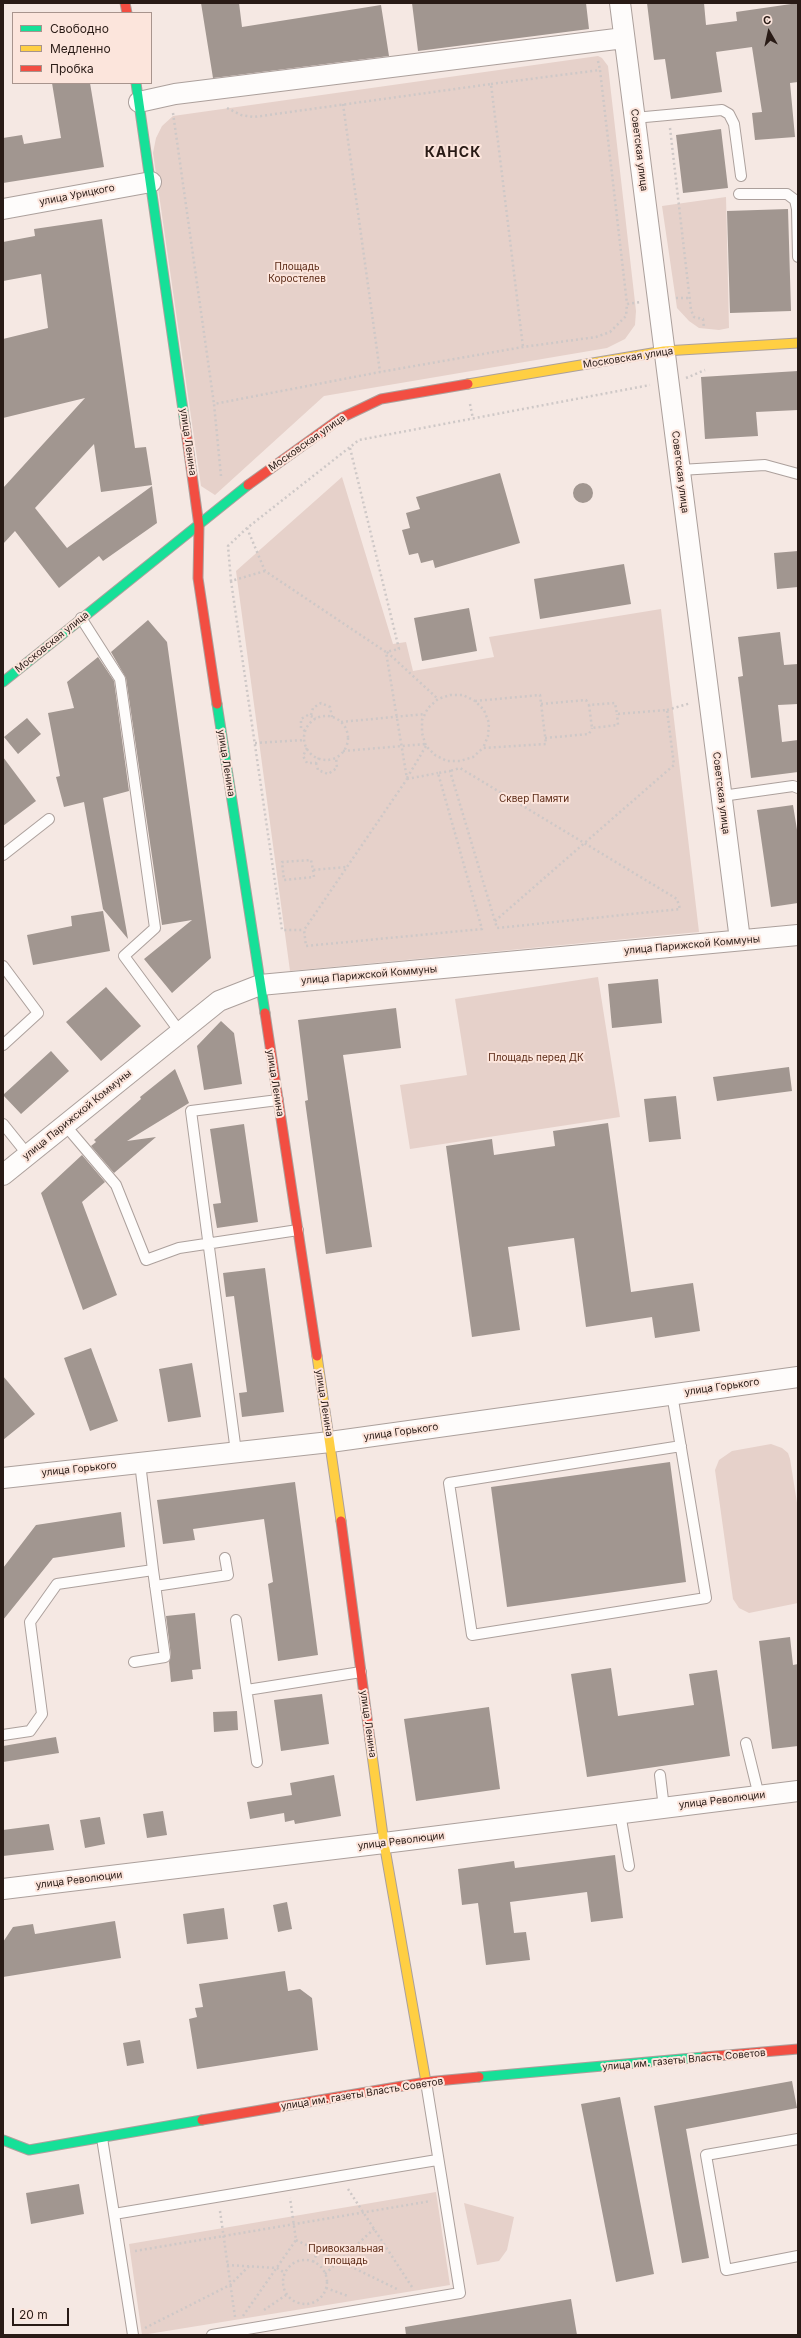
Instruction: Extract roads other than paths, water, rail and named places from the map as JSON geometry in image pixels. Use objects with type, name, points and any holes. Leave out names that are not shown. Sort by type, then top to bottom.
[{"type":"street","name":"Советская улица","points":[[620,3],[740,940]]},
{"type":"street","points":[[139,102],[174,106],[624,38]]},
{"type":"street","name":"улица Ленина","points":[[136,84],[200,526],[198,578],[330,1442],[384,1843],[426,2082]]},
{"type":"street","name":"улица Урицкого","points":[[3,209],[151,182]]},
{"type":"street","name":"Московская улица","points":[[3,682],[80,618],[200,526],[232,497],[341,418],[381,400],[664,351],[798,344]]},
{"type":"street","name":"улица Парижской Коммуны","points":[[3,1175],[219,1001],[260,985],[798,935]]},
{"type":"street","name":"улица Горького","points":[[3,1478],[330,1442],[798,1377]]},
{"type":"street","name":"улица Революции","points":[[3,1889],[798,1791]]},
{"type":"street","name":"улица им. газеты Власть Советов","points":[[3,2140],[29,2150],[426,2082],[798,2049]]},
{"type":"lane","points":[[634,118],[722,110],[729,114],[734,124],[741,176]]},
{"type":"lane","points":[[739,194],[788,194],[795,200],[797,209],[798,257]]},
{"type":"lane","points":[[680,470],[765,465],[798,474]]},
{"type":"lane","points":[[80,618],[120,679],[155,928],[124,956],[180,1032]]},
{"type":"lane","points":[[722,796],[793,786],[798,788]]},
{"type":"lane","points":[[3,855],[49,819]]},
{"type":"lane","points":[[3,966],[38,1013],[3,1045]]},
{"type":"lane","points":[[236,1452],[210,1242],[191,1111],[278,1100]]},
{"type":"lane","points":[[3,1124],[28,1155]]},
{"type":"lane","points":[[65,1125],[116,1185],[146,1260],[179,1248],[210,1242],[298,1230]]},
{"type":"lane","points":[[672,1394],[681,1446],[706,1598],[472,1635],[449,1483],[681,1446]]},
{"type":"lane","points":[[134,1662],[165,1656],[140,1463]]},
{"type":"lane","points":[[155,1586],[228,1575],[225,1558]]},
{"type":"lane","points":[[3,1735],[30,1731],[42,1714],[30,1622],[57,1584],[153,1570]]},
{"type":"lane","points":[[236,1620],[257,1762]]},
{"type":"lane","points":[[247,1690],[361,1672]]},
{"type":"lane","points":[[746,1743],[759,1796]]},
{"type":"lane","points":[[660,1776],[664,1808]]},
{"type":"lane","points":[[620,1813],[629,1866]]},
{"type":"lane","points":[[212,2335],[460,2292],[437,2160],[426,2082]]},
{"type":"lane","points":[[102,2138],[114,2214],[137,2332]]},
{"type":"lane","points":[[798,2138],[706,2155],[726,2270],[798,2256]]},
{"type":"lane","points":[[114,2214],[437,2160]]},
{"type":"district","name":"КАНСК","points":[[453,153]]},
{"type":"park label","name":"Площадь Коростелев","points":[[297,272]]},
{"type":"park label","name":"Сквер Памяти","points":[[534,799]]},
{"type":"park label","name":"Площадь перед ДК","points":[[536,1058]]},
{"type":"park label","name":"Привокзальная площадь","points":[[346,2254]]}]
